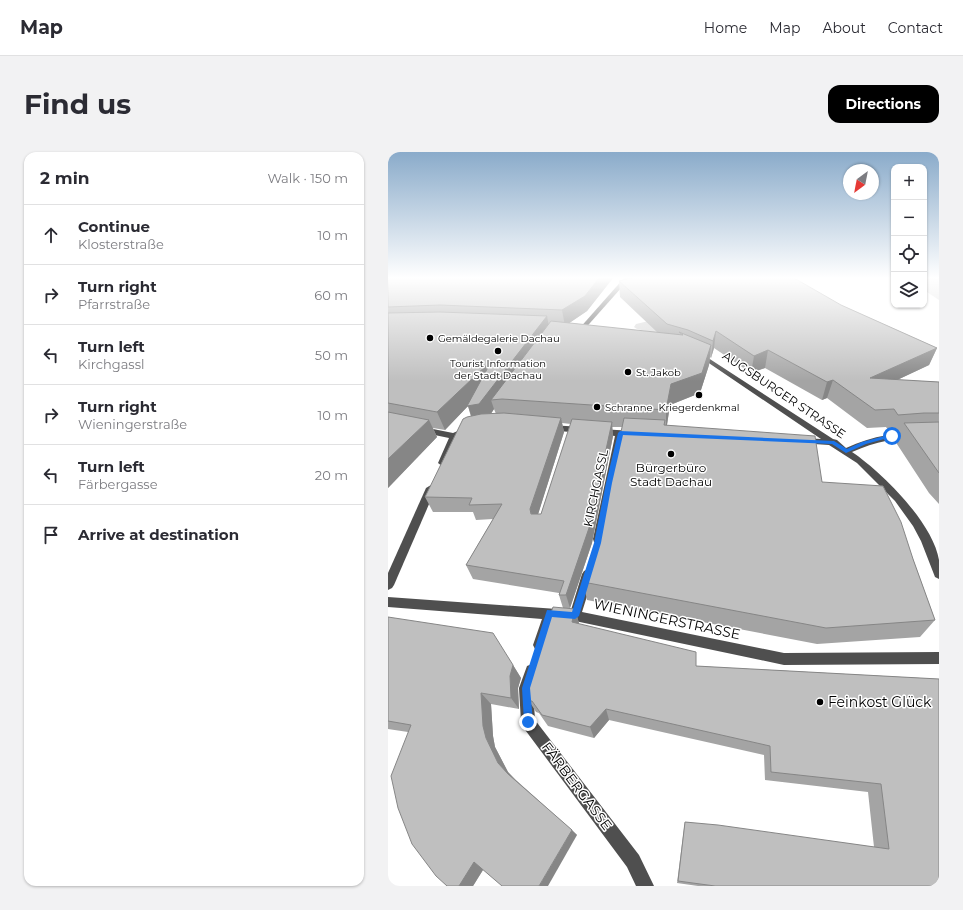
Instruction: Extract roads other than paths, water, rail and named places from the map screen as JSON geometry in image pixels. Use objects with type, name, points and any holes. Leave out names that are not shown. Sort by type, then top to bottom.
[{"type":"street","points":[[572,330],[583,331],[599,312]]},
{"type":"street","name":"AUGSBURGER STRASSE","points":[[688,350],[707,358],[834,442],[873,472],[917,522],[939,574]]},
{"type":"street","points":[[418,429],[454,436],[478,427]]},
{"type":"street","points":[[540,427],[570,433],[643,434]]},
{"type":"street","name":"KIRCHGASSL","points":[[595,550],[620,433]]},
{"type":"street","points":[[846,451],[864,443],[892,436],[924,434],[939,435]]},
{"type":"street","points":[[388,585],[454,436]]},
{"type":"street","points":[[791,441],[834,442]]},
{"type":"street","points":[[575,616],[591,565]]},
{"type":"street","name":"WIENINGERSTRASSE","points":[[388,602],[575,616],[784,659],[939,658]]},
{"type":"street","name":"FÄRBERGASSE","points":[[550,613],[526,688],[528,722],[633,861],[645,886]]},
{"type":"place","name":"Gemäldegalerie Dachau","points":[[430,338]]},
{"type":"place","name":"Tourist Information der Stadt Dachau","points":[[498,351]]},
{"type":"place","name":"St. Jakob","points":[[628,372]]},
{"type":"place","name":"Kriegerdenkmal","points":[[699,395]]},
{"type":"place","name":"Schranne","points":[[597,407]]},
{"type":"place","name":"Bürgerbüro Stadt Dachau","points":[[671,454]]},
{"type":"place","name":"Feinkost Glück","points":[[820,702]]}]
